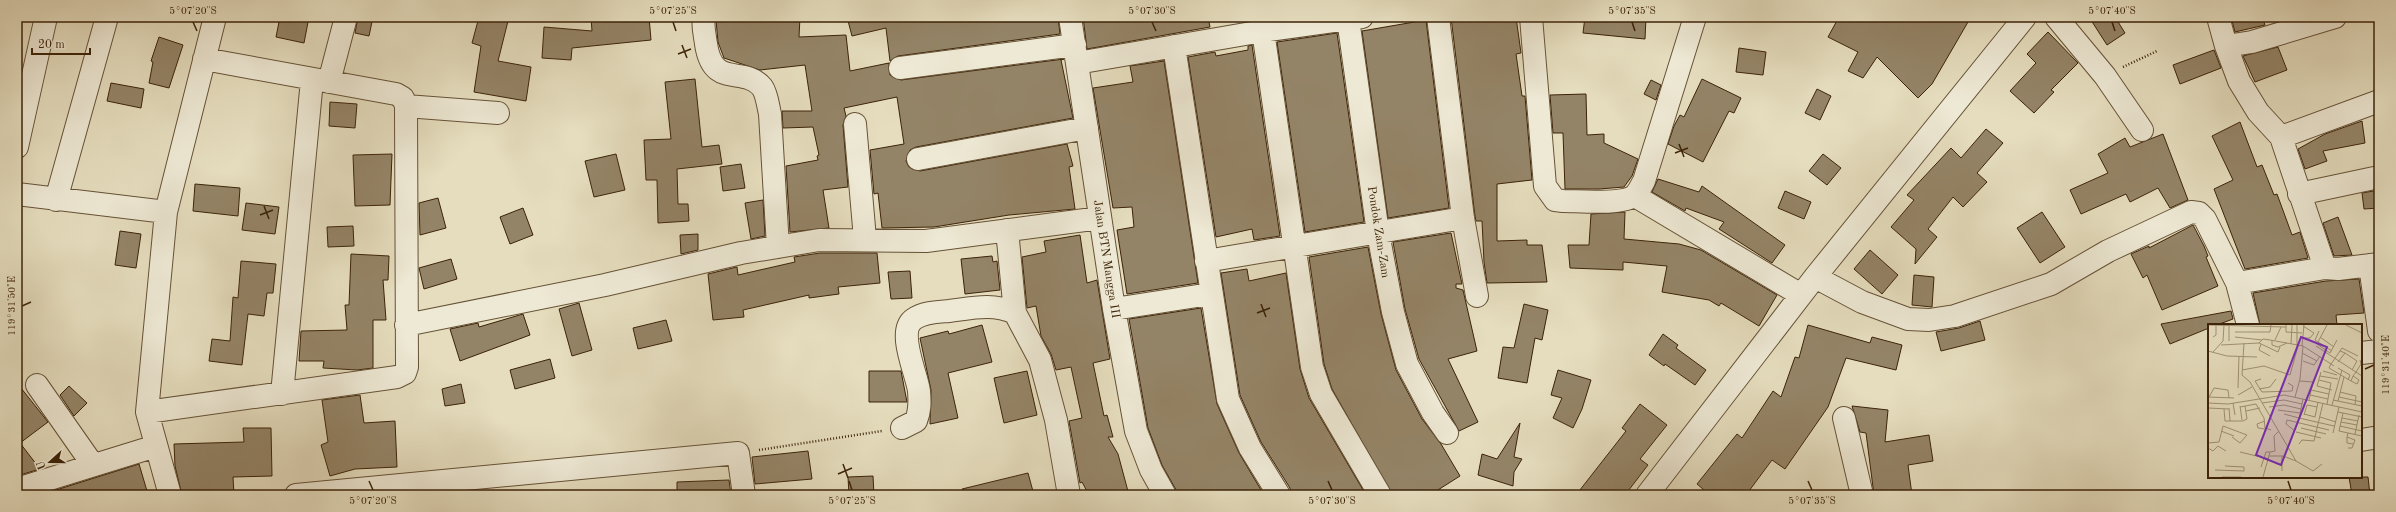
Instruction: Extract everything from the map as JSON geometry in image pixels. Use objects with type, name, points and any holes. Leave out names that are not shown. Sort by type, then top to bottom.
[{"type":"street","points":[[17,147],[46,17]]},
{"type":"street","points":[[56,200],[107,17]]},
{"type":"street","points":[[170,495],[147,412],[166,212],[215,17]]},
{"type":"street","points":[[282,394],[321,81],[346,17]]},
{"type":"street","points":[[704,17],[703,23],[708,58],[713,65],[720,71],[754,82],[762,87],[767,98],[771,121],[778,247]]},
{"type":"street","name":"Jalan BTN Mangga III","points":[[1070,17],[1114,309],[1136,431],[1151,470],[1165,495]]},
{"type":"street","points":[[1438,17],[1463,218],[1477,296]]},
{"type":"street","points":[[1530,17],[1545,186],[1555,200],[1563,201],[1616,201],[1627,200],[1635,196],[1644,181],[1695,17]]},
{"type":"street","points":[[2056,17],[2105,76],[2142,130]]},
{"type":"street","points":[[2218,17],[2226,46],[2242,87],[2258,112],[2281,137],[2325,268]]},
{"type":"street","points":[[2226,46],[2252,42],[2335,17]]},
{"type":"street","points":[[900,68],[1174,46],[1263,31],[1355,18]]},
{"type":"street","name":"Pondok Zam-Zam","points":[[1355,18],[1378,234],[1392,312],[1405,359],[1433,413],[1447,433]]},
{"type":"street","points":[[1647,495],[1815,276],[2015,21]]},
{"type":"street","points":[[1263,31],[1312,367],[1321,394],[1380,495]]},
{"type":"street","points":[[1174,46],[1210,294],[1228,399],[1250,448],[1279,495]]},
{"type":"street","points":[[147,412],[397,377],[405,373],[407,367],[406,106],[403,98],[396,94],[204,59]]},
{"type":"street","points":[[2281,137],[2379,101]]},
{"type":"street","points":[[406,106],[498,113]]},
{"type":"street","points":[[855,124],[865,239]]},
{"type":"street","points":[[918,159],[1087,128]]},
{"type":"street","points":[[2299,194],[2379,177]]},
{"type":"street","points":[[17,194],[56,200],[166,212]]},
{"type":"street","points":[[1635,196],[1802,294]]},
{"type":"street","points":[[1815,276],[1862,302],[1908,319],[1929,320],[1955,316],[2051,284],[2108,250],[2191,212],[2199,213],[2205,219],[2237,283],[2248,324]]},
{"type":"street","points":[[406,325],[605,285],[741,253],[819,240],[865,239],[926,241],[1100,218]]},
{"type":"street","points":[[1206,261],[1378,234],[1463,218]]},
{"type":"street","points":[[1007,230],[1015,313],[1040,360],[1056,420],[1069,495]]},
{"type":"street","points":[[2237,283],[2325,268],[2338,269],[2374,264],[2379,331]]},
{"type":"street","points":[[1114,309],[1210,294]]},
{"type":"street","points":[[902,428],[916,421],[920,410],[919,390],[907,337],[908,327],[913,320],[925,314],[985,306],[1000,306],[1015,313]]},
{"type":"street","points":[[2362,353],[2379,351]]},
{"type":"street","points":[[37,385],[93,465]]},
{"type":"street","points":[[1844,418],[1862,495]]},
{"type":"street","points":[[2362,440],[2379,437]]},
{"type":"street","points":[[17,489],[156,446]]},
{"type":"street","points":[[296,495],[738,453],[744,495]]},
{"type":"path","points":[[2105,76],[2157,51]]},
{"type":"path","points":[[738,453],[902,428]]},
{"type":"building","points":[[280,17],[309,17],[304,43],[276,37]]},
{"type":"building","points":[[358,17],[373,17],[369,36],[355,33]]},
{"type":"building","points":[[479,17],[509,17],[498,61],[531,67],[526,101],[474,92],[481,46],[472,43]]},
{"type":"building","points":[[649,17],[651,40],[572,48],[571,60],[542,58],[544,27],[592,31],[591,18]]},
{"type":"building","points":[[740,17],[800,17],[799,37],[846,35],[850,71],[889,63],[890,75],[901,80],[1064,59],[1061,60],[1073,118],[916,147],[910,150],[906,161],[909,167],[920,171],[1067,144],[1073,166],[1069,167],[1075,209],[1009,215],[934,227],[882,228],[878,193],[874,194],[870,150],[904,144],[897,97],[844,108],[846,116],[843,125],[848,187],[823,190],[829,228],[790,232],[786,166],[818,160],[817,156],[819,155],[813,127],[783,128],[782,111],[812,111],[805,65],[760,70],[724,58],[718,42],[716,20]]},
{"type":"building","points":[[847,17],[1058,17],[1060,34],[898,56],[890,61],[886,28],[852,36]]},
{"type":"building","points":[[1083,17],[1208,17],[1210,27],[1087,49]]},
{"type":"building","points":[[1242,17],[1273,17],[1243,22]]},
{"type":"building","points":[[1451,17],[1516,17],[1521,53],[1516,54],[1522,96],[1525,96],[1532,180],[1497,184],[1497,241],[1527,240],[1527,245],[1542,245],[1547,282],[1487,283],[1484,262],[1482,221],[1476,221],[1475,216]]},
{"type":"building","points":[[1585,17],[1646,17],[1645,39],[1583,33]]},
{"type":"building","points":[[1839,17],[1960,17],[1968,22],[1932,84],[1918,98],[1877,57],[1863,78],[1848,71],[1858,52],[1828,37]]},
{"type":"building","points":[[2089,17],[2115,17],[2125,33],[2107,45]]},
{"type":"building","points":[[2231,17],[2262,17],[2265,25],[2235,32]]},
{"type":"building","points":[[1426,20],[1449,208],[1388,218],[1362,31]]},
{"type":"building","points":[[2048,32],[2078,63],[2051,90],[2054,92],[2034,113],[2010,91],[2036,63],[2027,54]]},
{"type":"building","points":[[1337,33],[1364,222],[1305,232],[1277,42]]},
{"type":"building","points":[[159,37],[183,45],[169,88],[149,83],[153,62],[151,61]]},
{"type":"building","points":[[1252,45],[1280,236],[1254,240],[1252,229],[1216,237],[1188,57],[1215,52],[1216,56],[1248,50],[1248,46]]},
{"type":"building","points":[[2278,47],[2287,70],[2255,82],[2243,56]]},
{"type":"building","points":[[1739,48],[1766,52],[1763,75],[1736,72]]},
{"type":"building","points":[[2214,50],[2221,68],[2180,84],[2173,65]]},
{"type":"building","points":[[1164,61],[1198,283],[1127,294],[1117,230],[1134,227],[1132,207],[1113,208],[1093,88],[1133,82],[1130,66]]},
{"type":"building","points":[[695,79],[702,147],[719,145],[722,164],[677,169],[678,204],[688,204],[689,221],[658,223],[657,180],[646,180],[644,140],[671,139],[665,82]]},
{"type":"building","points":[[1702,79],[1741,98],[1734,113],[1729,111],[1703,162],[1668,144],[1674,126],[1680,115],[1684,117]]},
{"type":"building","points":[[1651,80],[1661,85],[1656,100],[1644,94]]},
{"type":"building","points":[[111,83],[144,89],[141,108],[107,101]]},
{"type":"building","points":[[1817,89],[1831,96],[1820,120],[1805,113]]},
{"type":"building","points":[[1586,94],[1587,135],[1604,134],[1604,143],[1638,159],[1632,176],[1624,187],[1565,189],[1563,133],[1553,133],[1550,95]]},
{"type":"building","points":[[330,102],[357,104],[355,128],[329,126]]},
{"type":"building","points":[[2362,121],[2365,143],[2323,151],[2327,161],[2305,169],[2298,149],[2325,134]]},
{"type":"building","points":[[2240,122],[2257,167],[2262,165],[2274,195],[2277,194],[2292,235],[2300,232],[2308,258],[2245,269],[2214,189],[2233,180],[2212,136]]},
{"type":"building","points":[[1986,129],[2003,143],[1977,173],[1987,182],[1963,207],[1953,197],[1928,229],[1937,237],[1915,264],[1916,249],[1891,227],[1914,200],[1907,195],[1951,148],[1961,158]]},
{"type":"building","points":[[2163,134],[2188,200],[2170,208],[2158,188],[2130,202],[2126,194],[2081,214],[2070,190],[2108,173],[2098,154],[2125,138],[2130,147]]},
{"type":"building","points":[[392,154],[390,205],[355,206],[353,155]]},
{"type":"building","points":[[616,154],[625,190],[594,197],[585,161]]},
{"type":"building","points":[[1823,154],[1841,168],[1827,185],[1809,171]]},
{"type":"building","points":[[741,164],[745,188],[723,191],[720,167]]},
{"type":"building","points":[[1658,179],[1699,192],[1702,186],[1785,245],[1772,263],[1719,229],[1724,222],[1686,208],[1685,211],[1652,192]]},
{"type":"building","points":[[195,184],[240,188],[238,216],[193,211]]},
{"type":"building","points":[[2379,190],[2379,208],[2364,209],[2362,193]]},
{"type":"building","points":[[1785,191],[1811,202],[1804,219],[1778,208]]},
{"type":"building","points":[[438,198],[446,228],[420,235],[419,203]]},
{"type":"building","points":[[763,200],[765,236],[751,239],[745,203]]},
{"type":"building","points":[[246,203],[279,207],[275,234],[242,230]]},
{"type":"building","points":[[523,208],[533,235],[510,244],[500,217]]},
{"type":"building","points":[[1625,212],[1624,239],[1679,244],[1701,250],[1777,295],[1759,326],[1721,303],[1719,306],[1709,300],[1662,292],[1667,266],[1623,262],[1623,270],[1570,268],[1568,245],[1589,245],[1591,214]]},
{"type":"building","points":[[2042,212],[2065,247],[2040,263],[2017,228]]},
{"type":"building","points":[[2338,217],[2352,255],[2334,256],[2323,223]]},
{"type":"building","points":[[2193,225],[2204,246],[2208,256],[2206,257],[2218,286],[2162,310],[2147,275],[2143,278],[2131,254],[2149,246],[2149,248]]},
{"type":"building","points":[[353,226],[354,246],[328,247],[327,227]]},
{"type":"building","points":[[120,231],[141,234],[136,268],[115,265]]},
{"type":"building","points":[[1451,233],[1462,284],[1456,284],[1456,288],[1463,290],[1477,351],[1448,359],[1478,422],[1459,431],[1419,359],[1405,309],[1393,242]]},
{"type":"building","points":[[698,234],[698,250],[681,254],[680,235]]},
{"type":"building","points":[[1080,235],[1087,283],[1097,280],[1110,359],[1093,363],[1104,416],[1107,415],[1113,437],[1108,437],[1118,454],[1129,495],[1089,495],[1082,482],[1080,483],[1069,421],[1082,418],[1071,367],[1056,370],[1051,354],[1041,336],[1036,306],[1027,308],[1022,257],[1046,252],[1044,241]]},
{"type":"building","points":[[1368,247],[1381,314],[1396,370],[1422,419],[1441,444],[1460,476],[1430,495],[1392,495],[1332,389],[1324,364],[1309,257]]},
{"type":"building","points":[[1870,250],[1898,275],[1882,294],[1854,269]]},
{"type":"building","points":[[820,253],[877,253],[880,283],[838,287],[839,294],[809,298],[809,295],[743,310],[744,317],[713,320],[708,274],[737,267],[738,275],[795,262],[794,257]]},
{"type":"building","points":[[351,254],[389,256],[388,280],[383,280],[386,320],[373,320],[373,368],[357,370],[323,368],[324,361],[299,361],[301,331],[347,330],[345,305],[349,305]]},
{"type":"building","points":[[992,256],[993,262],[997,261],[1000,290],[965,294],[961,259]]},
{"type":"building","points":[[451,259],[457,279],[424,289],[419,268]]},
{"type":"building","points":[[241,261],[276,264],[273,293],[267,293],[264,316],[248,314],[242,365],[209,361],[212,339],[230,341],[233,297],[238,298]]},
{"type":"building","points":[[1247,269],[1249,281],[1286,273],[1300,369],[1309,398],[1366,495],[1291,495],[1290,488],[1261,442],[1240,395],[1221,273]]},
{"type":"building","points":[[910,271],[912,298],[891,299],[888,272]]},
{"type":"building","points":[[1914,275],[1934,277],[1932,307],[1912,305]]},
{"type":"building","points":[[2359,279],[2364,313],[2336,315],[2337,324],[2260,324],[2253,293],[2326,281]]},
{"type":"building","points":[[579,303],[592,350],[572,356],[559,309]]},
{"type":"building","points":[[1524,304],[1548,310],[1542,340],[1535,338],[1527,383],[1498,378],[1503,347],[1514,348]]},
{"type":"building","points":[[1201,308],[1217,404],[1239,453],[1264,495],[1179,495],[1162,465],[1148,428],[1129,319]]},
{"type":"building","points":[[2231,311],[2233,319],[2220,324],[2208,324],[2208,328],[2170,344],[2161,324]]},
{"type":"building","points":[[523,314],[530,335],[460,361],[450,329],[478,323],[479,327]]},
{"type":"building","points":[[666,320],[672,341],[638,349],[633,328]]},
{"type":"building","points":[[1980,321],[1985,340],[1941,351],[1936,332],[1959,328]]},
{"type":"building","points":[[982,325],[992,362],[948,373],[958,418],[930,424],[931,390],[920,338],[948,331],[949,334]]},
{"type":"building","points":[[1808,325],[1870,343],[1872,337],[1902,345],[1896,370],[1846,358],[1828,407],[1785,469],[1772,460],[1746,495],[1710,495],[1697,484],[1737,434],[1742,438],[1773,391],[1781,397],[1795,357],[1799,358]]},
{"type":"building","points":[[1663,334],[1678,345],[1676,348],[1706,370],[1695,385],[1665,364],[1664,366],[1649,355]]},
{"type":"building","points":[[550,359],[555,378],[515,389],[510,370]]},
{"type":"building","points":[[1558,370],[1591,380],[1582,409],[1573,428],[1553,418],[1562,398],[1551,395]]},
{"type":"building","points":[[869,371],[901,371],[907,402],[869,402]]},
{"type":"building","points":[[1027,371],[1037,415],[1004,423],[994,378]]},
{"type":"building","points":[[17,383],[48,422],[20,443],[40,469],[20,475],[17,471]]},
{"type":"building","points":[[461,384],[465,403],[445,406],[442,389]]},
{"type":"building","points":[[69,386],[87,403],[74,416],[60,395]]},
{"type":"building","points":[[360,395],[364,423],[395,421],[397,467],[355,469],[330,476],[321,445],[328,442],[322,400]]},
{"type":"building","points":[[1640,404],[1667,425],[1640,459],[1648,465],[1625,495],[1576,495],[1626,431],[1622,428]]},
{"type":"building","points":[[1852,406],[1888,410],[1885,442],[1929,435],[1933,461],[1908,465],[1912,495],[1874,495],[1866,433],[1860,432]]},
{"type":"building","points":[[1520,423],[1514,457],[1522,459],[1514,472],[1513,486],[1478,475],[1482,454],[1497,459]]},
{"type":"building","points":[[243,428],[271,428],[272,476],[233,477],[234,495],[182,495],[175,466],[174,444],[244,442]]},
{"type":"building","points":[[808,451],[812,479],[755,484],[752,457]]},
{"type":"building","points":[[139,464],[147,491],[133,495],[40,495]]},
{"type":"building","points":[[1028,473],[1034,495],[962,495],[962,489]]},
{"type":"building","points":[[873,476],[874,495],[849,495],[848,477]]},
{"type":"building","points":[[2368,477],[2370,495],[2352,495],[2349,478]]},
{"type":"building","points":[[729,480],[731,495],[677,495],[677,482]]}]
